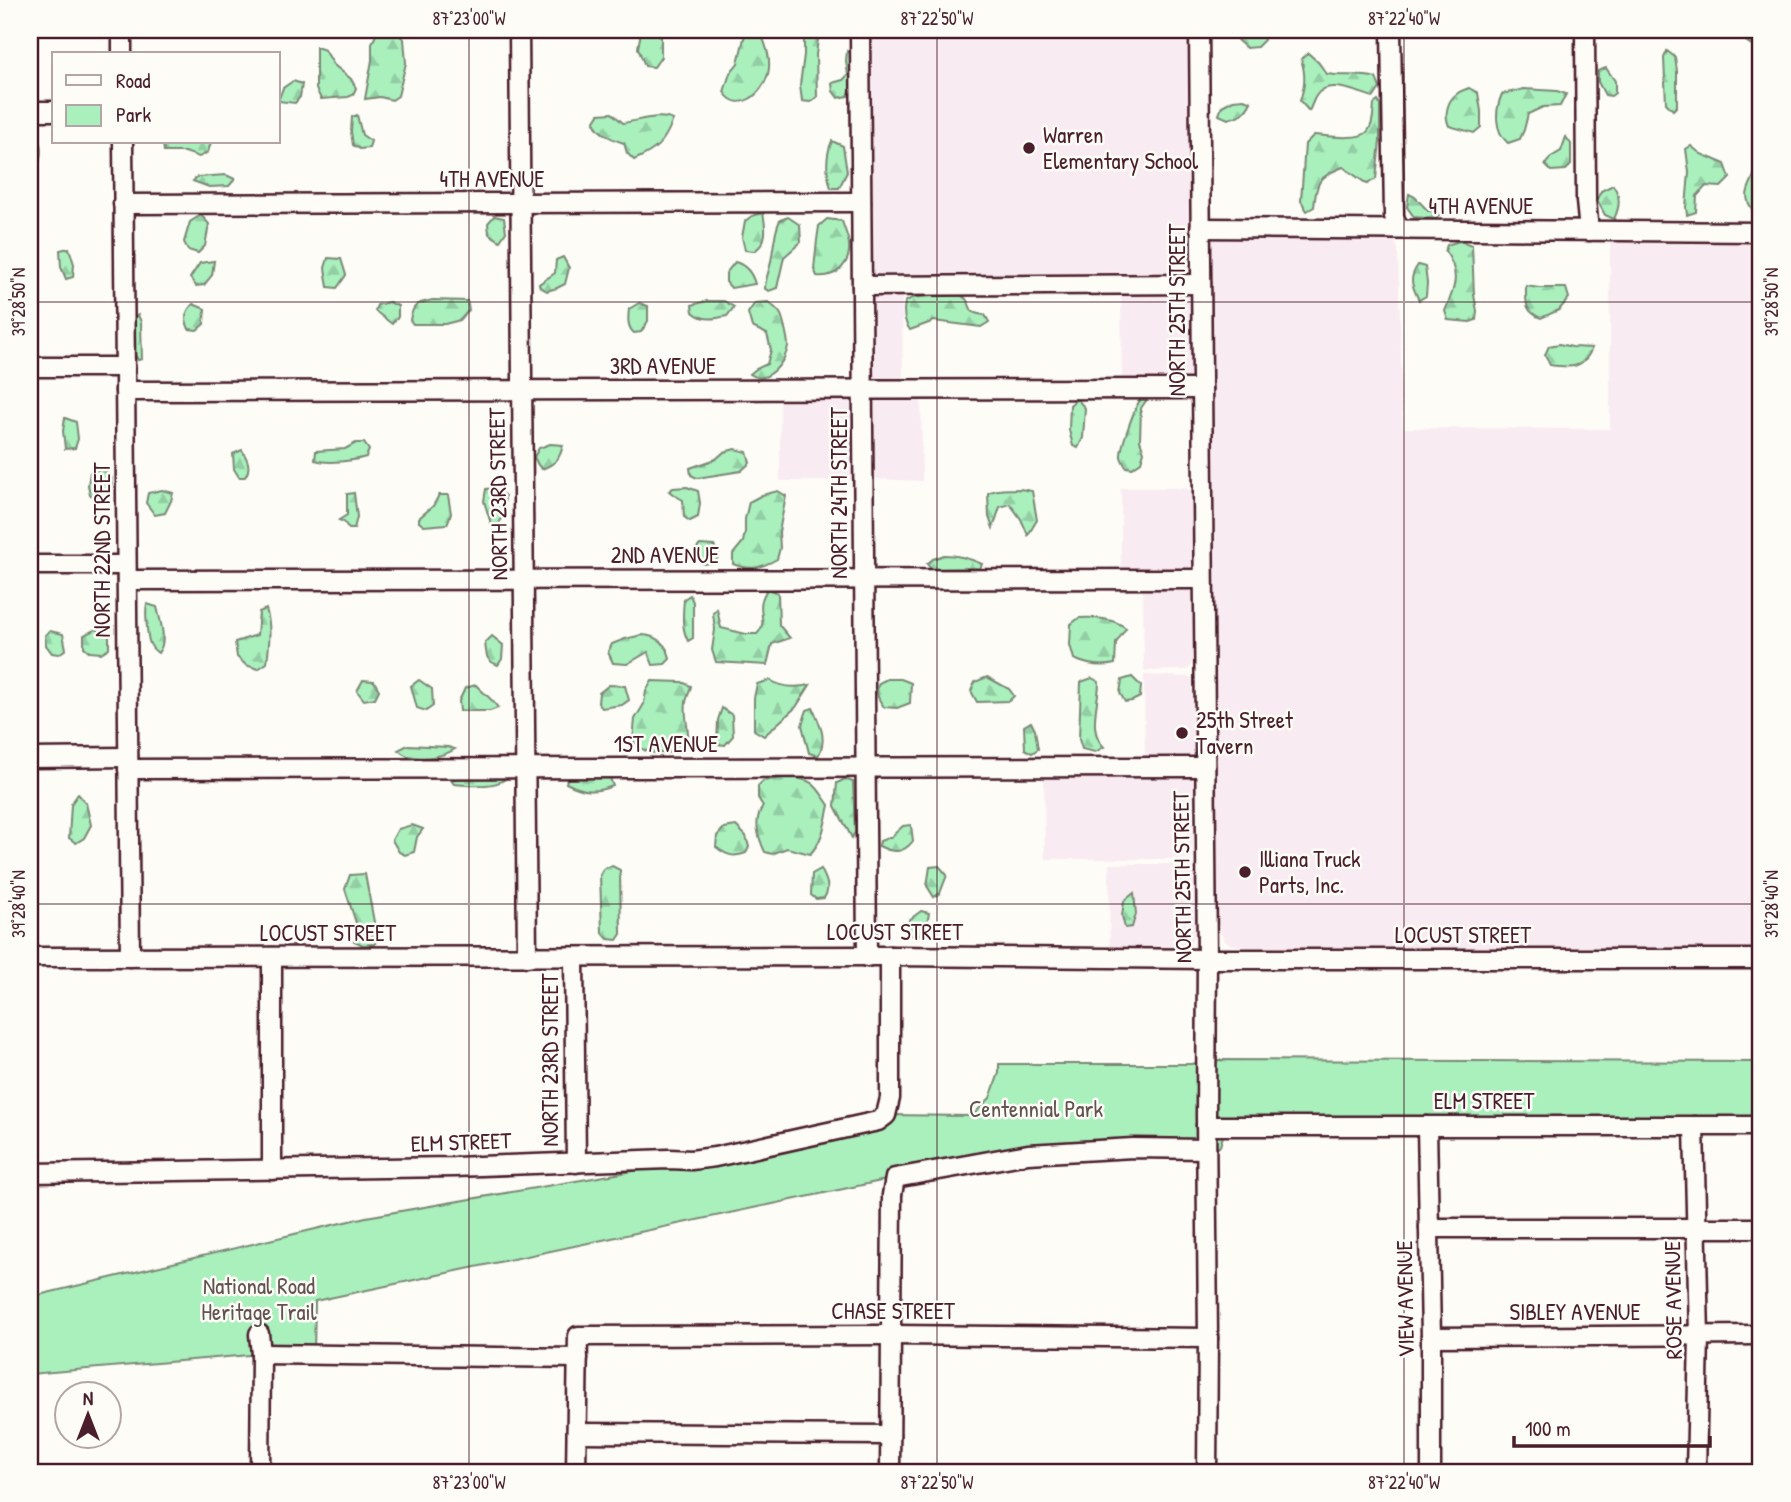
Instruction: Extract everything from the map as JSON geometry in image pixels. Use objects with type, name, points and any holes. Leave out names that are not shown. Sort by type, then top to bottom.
[{"type":"street","points":[[122,30],[122,52]]},
{"type":"street","name":"NORTH 23RD STREET","points":[[519,30],[527,957]]},
{"type":"street","name":"NORTH 24TH STREET","points":[[860,30],[867,957]]},
{"type":"street","name":"NORTH 25TH STREET","points":[[1199,30],[1208,959],[1206,1472]]},
{"type":"street","points":[[1391,30],[1394,216],[1398,229]]},
{"type":"street","points":[[1585,30],[1586,201],[1589,231]]},
{"type":"street","points":[[30,111],[52,111]]},
{"type":"street","name":"NORTH 22ND STREET","points":[[123,144],[130,957]]},
{"type":"street","name":"4TH AVENUE","points":[[123,204],[862,202]]},
{"type":"street","name":"4TH AVENUE","points":[[1200,228],[1761,232]]},
{"type":"street","points":[[862,286],[1201,284]]},
{"type":"street","points":[[30,368],[125,367]]},
{"type":"street","name":"3RD AVENUE","points":[[125,391],[1202,389]]},
{"type":"street","name":"2ND AVENUE","points":[[30,565],[126,572],[524,579],[1203,579]]},
{"type":"street","name":"1ST AVENUE","points":[[30,758],[128,763],[525,769],[1205,767]]},
{"type":"street","name":"LOCUST STREET","points":[[30,957],[890,956],[1761,960]]},
{"type":"street","name":"ELM STREET","points":[[30,1172],[454,1167],[691,1160],[878,1121],[886,1115],[890,1087],[890,956]]},
{"type":"street","points":[[272,957],[272,1170]]},
{"type":"street","name":"NORTH 23RD STREET","points":[[574,957],[576,1163]]},
{"type":"street","name":"ELM STREET","points":[[1206,1126],[1761,1126]]},
{"type":"street","name":"VIEW AVENUE","points":[[1427,1126],[1431,1472]]},
{"type":"street","name":"ROSE AVENUE","points":[[1694,1126],[1699,1336],[1696,1472]]},
{"type":"street","points":[[890,1472],[892,1195],[895,1178],[1028,1154],[1133,1148],[1206,1149]]},
{"type":"street","points":[[1429,1228],[1761,1228]]},
{"type":"street","points":[[259,1334],[260,1472]]},
{"type":"street","name":"SIBLEY AVENUE","points":[[1431,1336],[1761,1335]]},
{"type":"street","name":"CHASE STREET","points":[[578,1358],[578,1336],[1208,1338]]},
{"type":"street","points":[[261,1354],[578,1358],[576,1472]]},
{"type":"street","points":[[577,1433],[890,1435]]},
{"type":"shaded area","name":"Warren Elementary School","points":[[869,30],[1189,30],[1189,272],[1182,276],[876,276],[870,263]]},
{"type":"shaded area","points":[[1218,236],[1392,236],[1398,250],[1403,428],[1610,429],[1610,238],[1761,240],[1761,948],[1245,947],[1225,941],[1218,928],[1217,882],[1211,831],[1208,244]]},
{"type":"shaded area","points":[[1121,292],[1187,292],[1190,295],[1189,378],[1182,382],[1122,382]]},
{"type":"shaded area","points":[[876,293],[902,293],[903,382],[875,382],[871,376],[871,300]]},
{"type":"shaded area","points":[[846,397],[853,406],[854,478],[847,481],[780,481],[780,398]]},
{"type":"shaded area","points":[[921,397],[922,481],[873,479],[872,401],[876,398]]},
{"type":"shaded area","points":[[1121,488],[1190,490],[1193,562],[1189,567],[1179,571],[1121,571]]},
{"type":"shaded area","points":[[1143,586],[1187,587],[1192,593],[1192,663],[1189,669],[1144,671]]},
{"type":"shaded area","points":[[1144,675],[1192,677],[1194,751],[1189,758],[1145,759]]},
{"type":"shaded area","points":[[1044,774],[1189,776],[1194,782],[1193,856],[1188,859],[1045,859]]},
{"type":"shaded area","points":[[1109,864],[1193,864],[1195,935],[1188,947],[1110,947]]},
{"type":"green space","points":[[393,30],[404,39],[406,63],[398,96],[392,100],[380,97],[365,99],[372,60],[372,43],[378,31]]},
{"type":"green space","points":[[653,30],[661,37],[661,57],[654,67],[645,66],[638,48],[641,32]]},
{"type":"green space","points":[[746,30],[760,30],[769,68],[765,81],[756,94],[750,99],[736,102],[724,92],[730,73],[738,63]]},
{"type":"green space","points":[[804,30],[819,31],[816,55],[817,97],[810,102],[802,101],[800,85]]},
{"type":"green space","points":[[1239,30],[1262,30],[1264,40],[1257,47],[1246,48],[1237,40]]},
{"type":"green space","points":[[1742,30],[1759,31],[1761,50],[1758,52],[1737,33]]},
{"type":"green space","points":[[316,47],[325,50],[334,65],[351,79],[356,88],[353,95],[321,99],[316,89]]},
{"type":"green space","points":[[847,51],[850,53],[851,89],[848,96],[838,98],[832,83],[843,80],[848,75]]},
{"type":"green space","points":[[1667,51],[1675,57],[1677,71],[1677,106],[1673,110],[1666,103],[1664,58]]},
{"type":"green space","points":[[1308,53],[1327,74],[1376,78],[1380,88],[1374,97],[1343,88],[1327,88],[1316,96],[1309,111],[1300,101],[1304,80],[1301,59]]},
{"type":"green space","points":[[1606,68],[1615,81],[1615,93],[1611,96],[1605,95],[1598,82],[1598,71]]},
{"type":"green space","points":[[293,81],[302,84],[300,97],[295,103],[280,101],[283,88]]},
{"type":"green space","points":[[1469,88],[1478,93],[1481,111],[1481,127],[1474,133],[1449,126],[1447,117],[1451,100],[1459,92]]},
{"type":"green space","points":[[1524,89],[1566,94],[1560,106],[1543,107],[1528,114],[1520,139],[1508,143],[1498,126],[1500,100],[1502,94]]},
{"type":"green space","points":[[1244,99],[1251,102],[1242,114],[1228,119],[1219,115],[1222,106],[1233,100]]},
{"type":"green space","points":[[1378,101],[1380,141],[1376,179],[1367,184],[1343,167],[1320,181],[1314,207],[1307,211],[1301,201],[1305,144],[1314,135],[1343,137],[1364,134],[1371,125],[1374,104]]},
{"type":"green space","points":[[612,113],[623,123],[655,117],[673,120],[659,145],[634,160],[627,153],[624,143],[603,133],[594,122],[599,114]]},
{"type":"green space","points":[[357,115],[362,135],[371,141],[369,148],[360,149],[353,145],[352,117]]},
{"type":"green space","points":[[30,127],[33,127],[39,140],[41,153],[30,179]]},
{"type":"green space","points":[[1566,137],[1571,144],[1571,165],[1566,170],[1551,171],[1545,165],[1561,151]]},
{"type":"green space","points":[[832,141],[843,146],[847,172],[839,188],[831,188],[828,176],[827,159]]},
{"type":"green space","points":[[163,144],[210,144],[208,152],[199,157],[185,152],[164,152]]},
{"type":"green space","points":[[1691,146],[1701,154],[1725,164],[1730,178],[1721,187],[1706,186],[1697,196],[1696,212],[1687,215],[1689,172],[1686,149]]},
{"type":"green space","points":[[1761,165],[1761,194],[1753,210],[1747,194],[1756,169]]},
{"type":"green space","points":[[226,175],[235,179],[229,186],[209,187],[193,181],[197,177]]},
{"type":"green space","points":[[1613,185],[1619,202],[1614,219],[1605,215],[1597,200],[1601,191]]},
{"type":"green space","points":[[1409,194],[1428,211],[1435,211],[1439,215],[1436,219],[1414,217],[1407,207]]},
{"type":"green space","points":[[763,213],[765,230],[762,244],[754,251],[745,250],[742,237],[745,221]]},
{"type":"green space","points":[[201,215],[209,224],[205,246],[198,253],[188,250],[184,242],[190,222]]},
{"type":"green space","points":[[494,216],[504,218],[506,232],[500,241],[489,234],[488,223]]},
{"type":"green space","points":[[788,217],[800,225],[801,242],[784,257],[777,288],[769,291],[765,286],[776,231],[780,220]]},
{"type":"green space","points":[[827,219],[842,221],[848,241],[848,258],[841,268],[831,275],[817,276],[814,269],[819,226]]},
{"type":"green space","points":[[1459,241],[1472,245],[1477,311],[1476,320],[1470,322],[1448,320],[1445,311],[1455,274],[1445,251],[1447,245]]},
{"type":"green space","points":[[69,248],[74,264],[73,277],[66,279],[61,267],[60,250]]},
{"type":"green space","points":[[563,257],[569,268],[565,284],[547,291],[540,287],[539,284],[555,273],[556,260]]},
{"type":"green space","points":[[328,258],[341,259],[346,275],[337,288],[328,287],[325,268]]},
{"type":"green space","points":[[214,261],[212,275],[204,285],[196,286],[190,278],[200,263]]},
{"type":"green space","points":[[735,262],[748,270],[755,284],[731,288],[726,282],[726,273]]},
{"type":"green space","points":[[1418,265],[1425,267],[1427,283],[1426,296],[1419,300],[1412,282]]},
{"type":"green space","points":[[1526,286],[1566,288],[1569,298],[1559,310],[1541,318],[1529,309]]},
{"type":"green space","points":[[956,293],[966,299],[973,312],[985,315],[989,322],[981,327],[934,321],[910,330],[904,316],[905,302],[912,298]]},
{"type":"green space","points":[[433,300],[467,301],[469,310],[460,320],[445,324],[413,324],[410,320],[415,307]]},
{"type":"green space","points":[[707,301],[724,301],[734,307],[727,316],[718,318],[705,318],[693,312],[692,305]]},
{"type":"green space","points":[[389,302],[398,306],[398,317],[392,324],[375,311],[377,305]]},
{"type":"green space","points":[[768,302],[781,315],[788,346],[784,359],[775,370],[769,375],[756,377],[750,374],[767,364],[771,350],[767,334],[752,327],[748,313],[755,303]]},
{"type":"green space","points":[[639,303],[648,306],[648,321],[641,332],[634,333],[629,325],[629,309]]},
{"type":"green space","points":[[193,304],[205,309],[204,324],[197,330],[189,329],[186,322],[186,315]]},
{"type":"green space","points":[[138,315],[141,322],[142,359],[138,360],[133,351],[133,319]]},
{"type":"green space","points":[[1559,344],[1592,348],[1585,360],[1576,366],[1550,365],[1545,355],[1549,346]]},
{"type":"green space","points":[[1148,398],[1141,408],[1140,440],[1144,452],[1141,462],[1132,468],[1126,467],[1121,457],[1125,437],[1138,403],[1141,399]]},
{"type":"green space","points":[[1077,399],[1085,408],[1083,438],[1078,448],[1073,446],[1069,430],[1070,405]]},
{"type":"green space","points":[[65,418],[76,422],[78,439],[75,448],[65,449]]},
{"type":"green space","points":[[356,443],[364,443],[369,450],[366,457],[340,462],[315,460],[316,451],[345,449]]},
{"type":"green space","points":[[550,444],[563,445],[556,460],[542,469],[534,457],[539,448]]},
{"type":"green space","points":[[735,449],[747,452],[750,463],[741,471],[697,478],[691,475],[690,468]]},
{"type":"green space","points":[[242,450],[248,466],[245,477],[239,477],[234,469],[233,454]]},
{"type":"green space","points":[[101,469],[112,478],[111,489],[104,497],[90,495],[90,472]]},
{"type":"green space","points":[[687,487],[698,491],[700,503],[698,517],[690,521],[684,517],[683,500],[669,491]]},
{"type":"green space","points":[[495,488],[505,496],[503,515],[499,524],[491,524],[484,501],[486,489]]},
{"type":"green space","points":[[1020,489],[1032,491],[1037,520],[1028,535],[1010,504],[1000,507],[993,528],[989,517],[988,493]]},
{"type":"green space","points":[[162,490],[173,493],[171,501],[165,513],[155,515],[146,503],[148,493]]},
{"type":"green space","points":[[778,491],[786,496],[777,559],[756,568],[733,564],[733,554],[743,542],[749,502]]},
{"type":"green space","points":[[354,493],[357,517],[354,529],[349,529],[339,520],[347,515],[347,494]]},
{"type":"green space","points":[[439,495],[448,495],[451,514],[447,524],[424,526],[419,522],[419,518],[433,506]]},
{"type":"green space","points":[[700,545],[714,546],[719,553],[716,562],[704,564],[695,559],[694,551]]},
{"type":"green space","points":[[944,555],[963,557],[982,564],[980,568],[931,569],[927,564]]},
{"type":"green space","points":[[767,589],[778,593],[779,625],[790,638],[772,644],[767,665],[716,662],[712,650],[715,630],[713,613],[717,609],[721,628],[757,634],[762,626],[761,604]]},
{"type":"green space","points":[[690,595],[693,602],[693,638],[688,641],[683,615],[684,599]]},
{"type":"green space","points":[[147,604],[157,607],[163,637],[158,653],[149,641]]},
{"type":"green space","points":[[266,609],[269,629],[267,663],[258,669],[246,665],[237,657],[235,642],[257,635],[259,612]]},
{"type":"green space","points":[[1079,618],[1103,619],[1126,628],[1116,643],[1115,664],[1094,665],[1074,659],[1070,645],[1071,624]]},
{"type":"green space","points":[[96,629],[109,635],[109,648],[101,653],[90,652],[84,647],[84,635]]},
{"type":"green space","points":[[50,631],[63,634],[66,649],[59,654],[52,653],[46,645],[45,635]]},
{"type":"green space","points":[[642,635],[660,642],[667,649],[670,659],[665,664],[653,665],[648,652],[627,664],[613,663],[608,652],[612,644]]},
{"type":"green space","points":[[492,636],[503,645],[502,659],[498,665],[489,659],[487,654],[485,643]]},
{"type":"green space","points":[[987,677],[1009,689],[1014,696],[1009,701],[977,702],[971,691],[975,682]]},
{"type":"green space","points":[[1132,677],[1141,686],[1140,697],[1125,702],[1120,693],[1122,680]]},
{"type":"green space","points":[[1092,678],[1099,682],[1095,725],[1096,733],[1104,747],[1095,752],[1082,749],[1079,739],[1081,682]]},
{"type":"green space","points":[[887,679],[901,679],[911,683],[910,703],[897,708],[884,707],[877,690],[879,683]]},
{"type":"green space","points":[[363,680],[374,681],[379,690],[375,698],[364,700],[357,691]]},
{"type":"green space","points":[[419,680],[432,689],[433,706],[426,711],[417,708],[411,686]]},
{"type":"green space","points":[[770,680],[789,687],[810,685],[796,707],[764,736],[754,730],[754,698],[757,684]]},
{"type":"green space","points":[[652,681],[682,682],[691,686],[686,702],[687,744],[674,752],[648,752],[633,740],[635,719]]},
{"type":"green space","points":[[476,685],[498,708],[490,711],[460,711],[459,701],[465,688]]},
{"type":"green space","points":[[609,685],[625,686],[629,700],[622,705],[602,708],[598,703],[599,693]]},
{"type":"green space","points":[[722,708],[732,715],[733,736],[725,745],[717,744],[718,720]]},
{"type":"green space","points":[[813,708],[823,738],[818,756],[809,753],[802,725],[807,710]]},
{"type":"green space","points":[[1031,722],[1038,749],[1032,753],[1025,749],[1024,726]]},
{"type":"green space","points":[[408,745],[455,749],[439,756],[420,758],[407,756],[398,750]]},
{"type":"green space","points":[[499,777],[504,780],[486,785],[454,784],[451,780],[458,778]]},
{"type":"green space","points":[[789,777],[814,785],[829,805],[821,838],[810,854],[787,848],[772,854],[765,852],[759,835],[757,823],[763,806],[758,798],[758,786],[763,781]]},
{"type":"green space","points":[[610,778],[613,786],[589,791],[566,783],[567,779]]},
{"type":"green space","points":[[845,779],[853,782],[855,832],[852,838],[835,806],[837,783]]},
{"type":"green space","points":[[78,794],[86,803],[91,825],[84,838],[76,843],[69,838],[71,804]]},
{"type":"green space","points":[[412,825],[423,829],[417,837],[414,852],[405,855],[399,852],[392,840],[398,829]]},
{"type":"green space","points":[[911,825],[913,841],[902,850],[893,851],[879,846],[880,841],[891,837],[903,826]]},
{"type":"green space","points":[[736,826],[746,836],[749,847],[746,853],[741,855],[726,854],[716,847],[717,836],[724,828]]},
{"type":"green space","points":[[612,866],[620,870],[621,934],[617,940],[608,939],[602,932],[600,875],[604,868]]},
{"type":"green space","points":[[939,866],[947,875],[940,893],[934,897],[927,886],[930,867]]},
{"type":"green space","points":[[821,869],[827,891],[824,898],[816,899],[811,895],[812,874]]},
{"type":"green space","points":[[365,874],[377,938],[375,944],[363,945],[354,941],[357,926],[345,889],[350,875]]},
{"type":"green space","points":[[1134,893],[1136,914],[1132,927],[1125,928],[1122,916],[1124,901]]},
{"type":"green space","points":[[921,911],[929,913],[928,921],[924,930],[915,937],[907,932],[909,920]]},
{"type":"green space","name":"National Road Heritage Trail","points":[[1216,1060],[1761,1062],[1761,1126],[1224,1133],[1220,1146],[1209,1156],[1184,1158],[1133,1148],[895,1178],[315,1301],[314,1355],[261,1354],[30,1374],[30,1297],[366,1217],[715,1157],[886,1115],[972,1116],[990,1098],[999,1073],[999,1064],[1191,1064]]},
{"type":"place","name":"Warren Elementary School","points":[[1029,148]]},
{"type":"place","name":"25th Street Tavern","points":[[1182,733]]},
{"type":"place","name":"Illiana Truck Parts, Inc.","points":[[1245,872]]},
{"type":"park label","name":"Centennial Park","points":[[1036,1109]]}]
